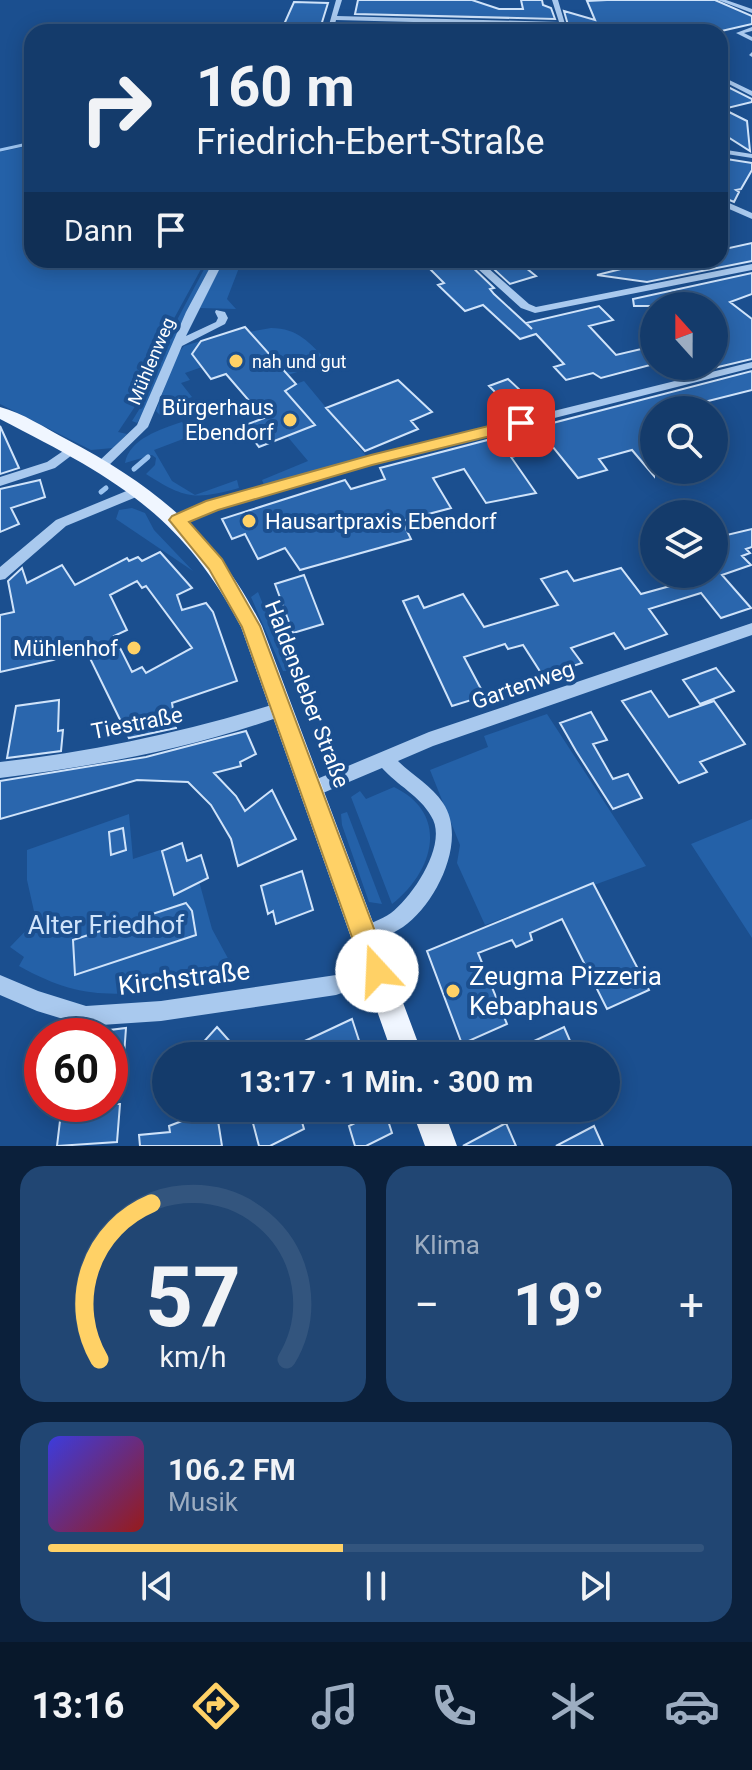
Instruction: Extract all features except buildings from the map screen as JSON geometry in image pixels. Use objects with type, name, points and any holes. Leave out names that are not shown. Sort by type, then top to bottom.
[{"type":"main road","name":"Haldensleber Straße","points":[[0,412],[122,477],[178,520],[210,557],[241,605],[403,1042]]},
{"type":"main road","points":[[432,1122],[441,1146]]},
{"type":"street","points":[[332,24],[339,0]]},
{"type":"street","points":[[334,18],[562,24],[555,0]]},
{"type":"street","points":[[721,0],[752,11]]},
{"type":"street","points":[[752,29],[739,33],[752,39]]},
{"type":"street","points":[[728,81],[752,94]]},
{"type":"street","points":[[740,86],[752,83]]},
{"type":"street","points":[[728,152],[752,156]]},
{"type":"street","points":[[728,206],[752,216]]},
{"type":"street","points":[[482,268],[525,306],[535,310],[752,267]]},
{"type":"street","name":"Mühlenweg","points":[[122,477],[191,312],[215,268]]},
{"type":"street","points":[[178,344],[220,324],[223,318],[220,312]]},
{"type":"street","points":[[178,520],[212,506],[371,460],[752,365]]},
{"type":"street","points":[[0,482],[51,465],[72,449]]},
{"type":"street","points":[[0,575],[122,477]]},
{"type":"street","name":"Gartenweg","points":[[311,790],[385,758],[752,629]]},
{"type":"street","name":"Tiestraße","points":[[0,770],[161,742],[281,709]]},
{"type":"street","points":[[364,936],[394,922],[405,912],[431,876],[444,845],[444,828],[439,810],[385,758]]},
{"type":"street","name":"Kirchstraße","points":[[0,985],[37,1001],[86,1016],[161,1011],[322,988],[351,982],[377,971]]},
{"type":"green space","points":[[24,147],[24,268],[202,268],[165,335],[144,393],[118,432],[127,434],[113,448],[91,450],[0,404],[0,152]]},
{"type":"green space","points":[[205,268],[211,268],[137,423],[132,421],[145,400],[169,335]]},
{"type":"green space","points":[[219,268],[239,268],[227,299],[236,309],[200,308]]},
{"type":"green space","points":[[271,328],[296,334],[328,362],[288,375],[249,332]]},
{"type":"green space","points":[[201,341],[192,354],[202,367],[185,373],[190,380],[181,383],[192,397],[179,402],[184,409],[161,416],[156,411],[176,356],[184,346]]},
{"type":"green space","points":[[304,381],[367,457],[264,485],[262,480],[308,461],[287,436],[314,425],[282,389]]},
{"type":"green space","points":[[182,422],[191,436],[154,450],[172,481],[195,495],[181,493],[146,474],[155,465],[156,458],[152,455],[125,463],[139,441]]},
{"type":"green space","points":[[237,480],[239,488],[195,495]]},
{"type":"green space","points":[[132,508],[145,513],[154,530],[193,571],[116,519],[119,510]]},
{"type":"green space","points":[[258,592],[290,671],[283,671],[251,597]]},
{"type":"green space","points":[[547,714],[646,866],[485,925],[457,863],[460,845],[430,770],[488,747],[484,736]]},
{"type":"green space","points":[[394,787],[412,798],[423,812],[429,827],[430,843],[418,876],[392,904],[351,797],[360,791],[366,799]]},
{"type":"green space","points":[[347,812],[382,904],[369,902],[342,825],[341,814]]},
{"type":"green space","name":"Alter Friedhof","points":[[129,814],[133,859],[160,850],[199,881],[212,929],[237,975],[204,982],[203,967],[179,970],[178,988],[114,994],[59,985],[19,966],[24,957],[10,947],[36,920],[27,880],[27,850]]},
{"type":"green space","points":[[752,819],[752,938],[691,844]]},
{"type":"waterway","points":[[0,150],[24,145]]},
{"type":"waterway","points":[[134,469],[148,457]]},
{"type":"waterway","points":[[101,492],[106,488]]},
{"type":"place","name":"nah und gut","points":[[236,361]]},
{"type":"place","name":"Bürgerhaus Ebendorf","points":[[290,420]]},
{"type":"place","name":"Hausartpraxis Ebendorf","points":[[249,521]]},
{"type":"place","name":"Mühlenhof","points":[[134,648]]},
{"type":"place","name":"Zeugma Pizzeria Kebaphaus","points":[[453,991]]},
{"type":"route","points":[[377,971],[251,626],[216,564],[178,520],[212,506],[371,460],[521,423]]}]
